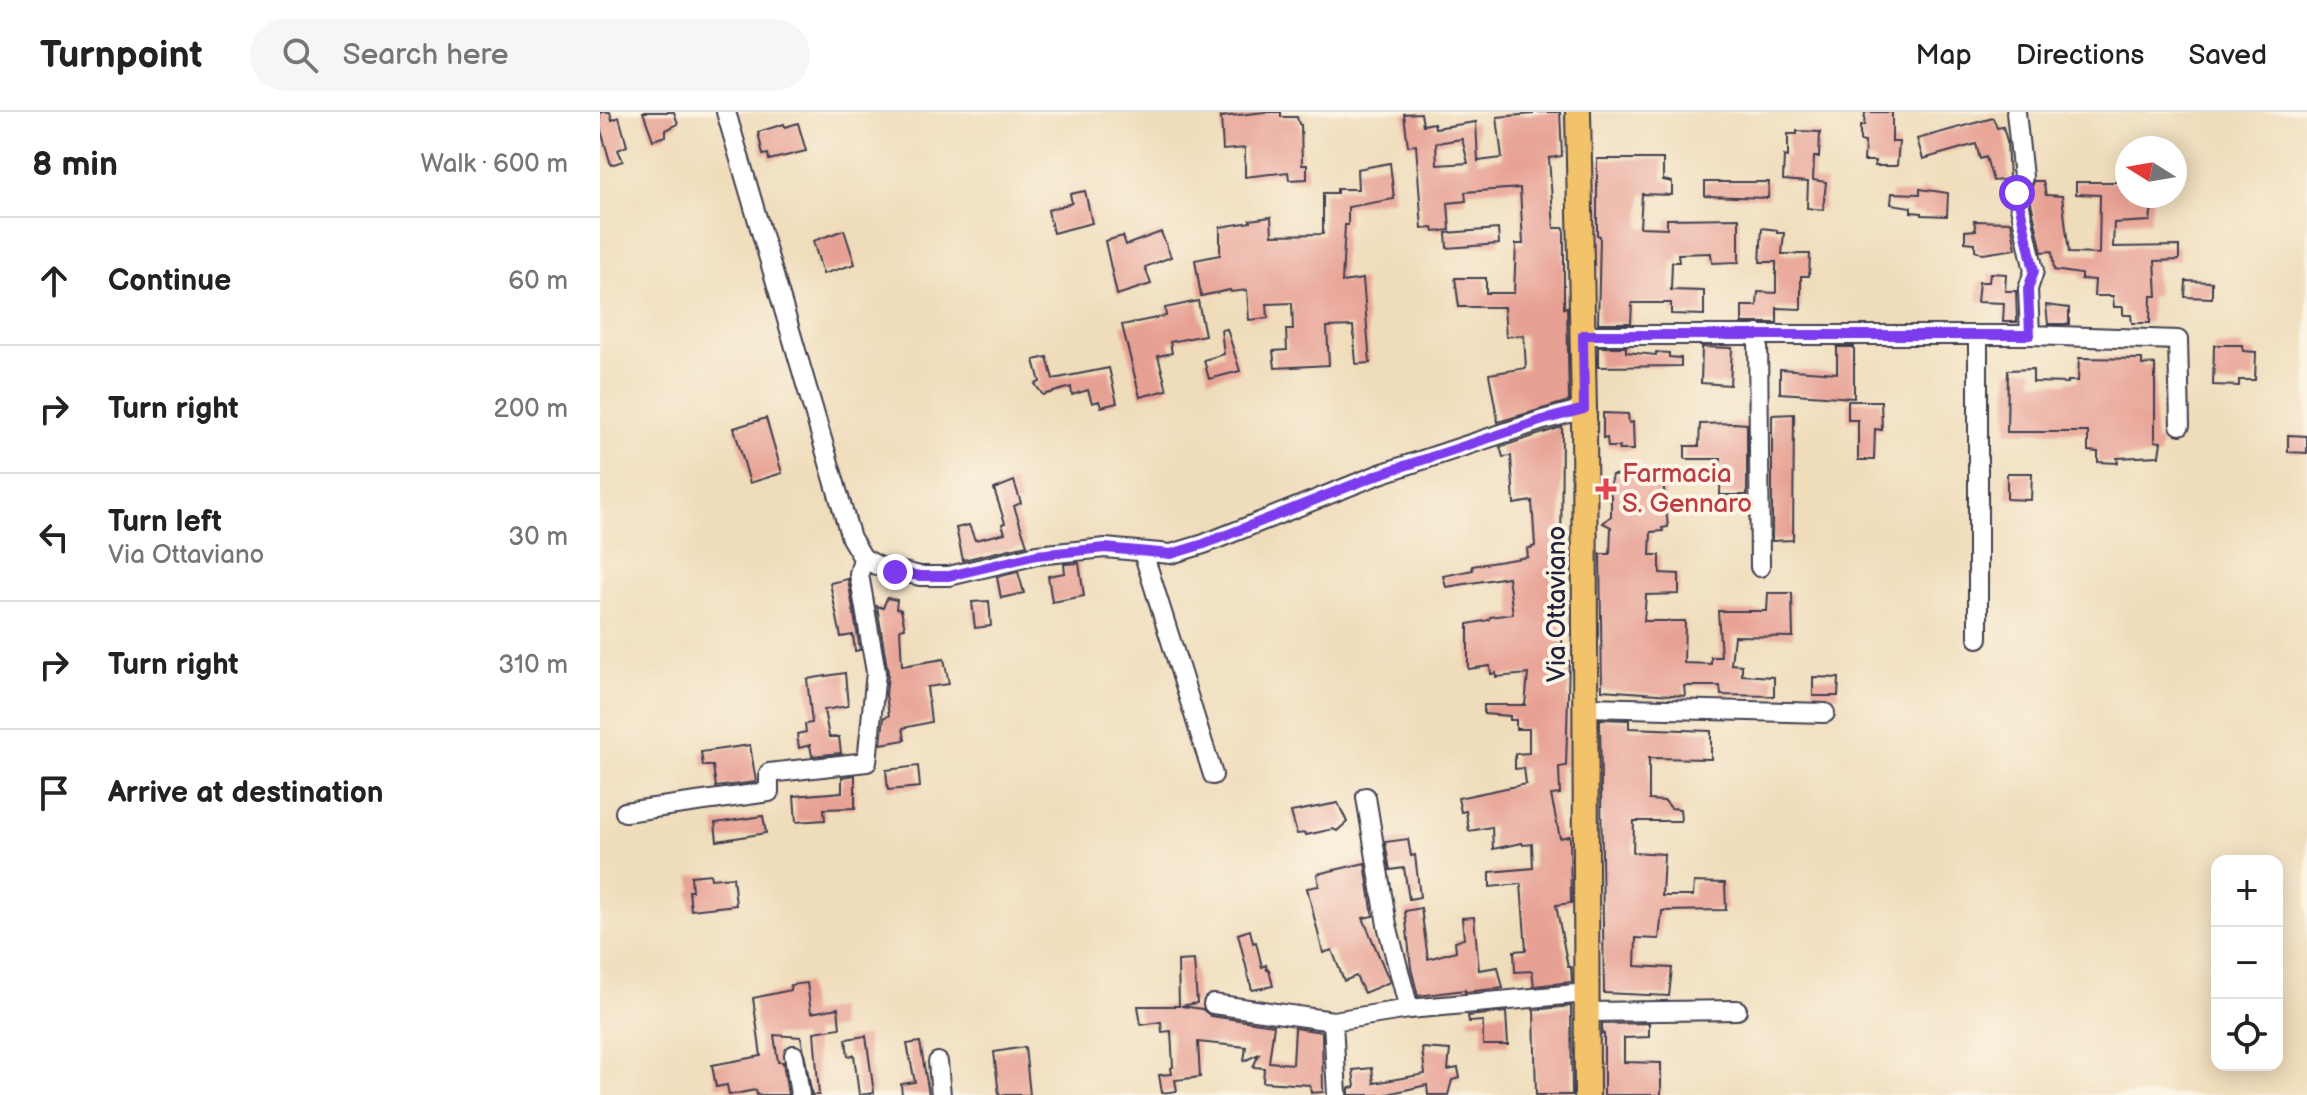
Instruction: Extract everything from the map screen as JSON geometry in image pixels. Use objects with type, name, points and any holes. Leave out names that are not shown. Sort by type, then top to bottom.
[{"type":"main road","name":"Via Ottaviano","points":[[1578,112],[1584,409],[1587,1095]]},
{"type":"street","points":[[726,112],[851,538],[863,558],[895,572],[949,576],[1037,555],[1105,548],[1171,554],[1204,544],[1380,474],[1584,409]]},
{"type":"street","points":[[2016,112],[2023,177],[2017,193],[2034,271],[2028,289],[2030,335]]},
{"type":"street","points":[[1758,334],[1760,567]]},
{"type":"street","points":[[1583,335],[2030,335],[2178,340],[2180,425]]},
{"type":"street","points":[[1978,335],[1978,638]]},
{"type":"street","points":[[1143,552],[1213,775]]},
{"type":"street","points":[[625,812],[769,792],[769,773],[867,762],[876,672],[859,574],[863,558]]},
{"type":"street","points":[[1586,707],[1825,713]]},
{"type":"street","points":[[1366,797],[1387,925],[1409,1009]]},
{"type":"street","points":[[1213,1004],[1333,1021],[1409,1009],[1587,1003],[1737,1010]]},
{"type":"street","points":[[1333,1021],[1337,1095]]},
{"type":"street","points":[[794,1055],[800,1095]]},
{"type":"street","points":[[938,1062],[941,1095]]},
{"type":"building","points":[[600,112],[610,112],[612,120],[619,117],[627,146],[618,150],[623,161],[611,165],[600,127]]},
{"type":"building","points":[[643,112],[674,112],[678,124],[666,130],[666,136],[653,140]]},
{"type":"building","points":[[1281,112],[1281,117],[1297,117],[1301,125],[1302,165],[1307,165],[1307,179],[1289,180],[1288,172],[1245,177],[1245,148],[1223,150],[1221,117]]},
{"type":"building","points":[[1560,112],[1562,156],[1549,158],[1554,228],[1564,228],[1569,401],[1498,422],[1489,374],[1526,368],[1524,335],[1506,337],[1504,307],[1459,307],[1455,278],[1486,278],[1486,293],[1514,293],[1516,244],[1523,244],[1520,188],[1465,192],[1466,201],[1448,203],[1450,230],[1434,232],[1433,228],[1422,229],[1416,145],[1408,146],[1404,114],[1421,113],[1423,125],[1434,123],[1435,128],[1476,122],[1478,161],[1502,158],[1497,117]],"holes":[[[1462,139],[1468,163],[1437,165],[1436,143]]]},
{"type":"building","points":[[1865,112],[1892,112],[1892,142],[1899,142],[1897,166],[1874,166],[1875,161],[1864,161],[1865,142],[1860,141],[1860,126],[1864,126]]},
{"type":"building","points":[[1993,118],[1997,128],[2003,127],[2007,141],[2009,179],[1993,181],[1986,157],[1980,159],[1976,144],[1923,159],[1917,139]]},
{"type":"building","points":[[798,123],[806,151],[769,160],[768,154],[763,155],[758,132]]},
{"type":"building","points":[[1797,131],[1820,132],[1819,157],[1814,157],[1813,180],[1826,182],[1823,210],[1807,208],[1808,182],[1783,180],[1784,156],[1788,157],[1788,134],[1797,134]]},
{"type":"building","points":[[1597,159],[1663,159],[1663,180],[1672,182],[1672,195],[1642,194],[1640,227],[1667,228],[1667,219],[1739,218],[1739,262],[1712,263],[1711,253],[1678,254],[1679,262],[1672,262],[1671,290],[1704,291],[1704,315],[1671,314],[1671,303],[1632,303],[1631,323],[1598,323],[1600,236],[1597,235]]},
{"type":"building","points":[[1390,163],[1394,199],[1348,207],[1348,225],[1345,225],[1342,282],[1363,279],[1370,363],[1356,364],[1353,326],[1327,327],[1329,365],[1275,368],[1273,351],[1287,350],[1286,330],[1293,330],[1292,303],[1267,304],[1268,318],[1249,320],[1247,290],[1201,296],[1195,260],[1220,255],[1220,227],[1250,220],[1271,217],[1272,235],[1323,234],[1323,193],[1358,189],[1357,169]]},
{"type":"building","points":[[2034,181],[2043,181],[2046,195],[2062,196],[2069,253],[2099,254],[2100,195],[2076,194],[2076,182],[2115,182],[2115,208],[2152,208],[2150,221],[2114,223],[2113,247],[2179,246],[2179,260],[2155,261],[2157,296],[2151,296],[2150,323],[2132,323],[2131,315],[2123,315],[2123,307],[2114,307],[2113,296],[2094,296],[2095,280],[2081,279],[2081,274],[2054,270],[2052,251],[2042,252],[2029,194]]},
{"type":"building","points":[[1705,182],[1769,182],[1768,198],[1705,196]]},
{"type":"building","points":[[1920,189],[1948,193],[1947,216],[1922,215],[1911,212],[1911,207],[1891,204],[1892,193],[1920,194]]},
{"type":"building","points":[[1085,191],[1092,223],[1053,233],[1048,210],[1072,203],[1070,194]]},
{"type":"building","points":[[1974,221],[2011,222],[2016,249],[1983,254],[1975,250],[1975,243],[1965,242],[1965,231],[1976,230]]},
{"type":"building","points":[[1762,228],[1784,233],[1782,254],[1810,254],[1809,276],[1801,276],[1801,309],[1777,308],[1777,323],[1742,323],[1742,306],[1757,306],[1758,292],[1776,293],[1776,262],[1760,262]]},
{"type":"building","points":[[1498,229],[1499,244],[1447,248],[1446,233]]},
{"type":"building","points":[[844,230],[855,264],[823,274],[813,241]]},
{"type":"building","points":[[1161,232],[1171,257],[1145,267],[1151,284],[1117,295],[1105,241],[1123,236],[1126,245]]},
{"type":"building","points":[[1990,273],[2006,274],[2005,291],[2016,291],[2017,322],[2003,322],[2004,303],[1977,302],[1979,282],[1989,282]]},
{"type":"building","points":[[2186,281],[2212,282],[2212,298],[2185,297]]},
{"type":"building","points":[[1198,301],[1205,335],[1170,342],[1172,353],[1158,356],[1167,390],[1140,397],[1122,325],[1166,316],[1165,308]]},
{"type":"building","points":[[2046,305],[2069,308],[2069,324],[2048,324]]},
{"type":"building","points":[[1227,329],[1240,371],[1209,379],[1204,360],[1224,354],[1221,330]]},
{"type":"building","points":[[2214,345],[2242,345],[2243,351],[2256,352],[2255,380],[2239,380],[2239,386],[2213,385]]},
{"type":"building","points":[[1598,347],[1626,347],[1626,352],[1656,355],[1656,352],[1669,353],[1669,357],[1681,358],[1681,366],[1598,367]]},
{"type":"building","points":[[1702,347],[1732,348],[1730,385],[1701,383]]},
{"type":"building","points":[[1837,347],[1854,347],[1854,398],[1780,393],[1780,369],[1837,373]]},
{"type":"building","points":[[1047,357],[1053,379],[1109,368],[1117,403],[1101,407],[1099,401],[1092,403],[1088,390],[1072,395],[1071,387],[1043,395],[1035,384],[1040,382],[1034,360]]},
{"type":"building","points":[[2079,358],[2142,359],[2142,365],[2155,364],[2155,441],[2161,442],[2159,456],[2117,458],[2118,463],[2098,462],[2098,452],[2088,451],[2088,432],[2007,432],[2008,370],[2033,369],[2033,382],[2068,383],[2078,381]]},
{"type":"building","points":[[1848,401],[1881,401],[1882,430],[1875,429],[1874,460],[1858,460],[1858,420],[1848,420]]},
{"type":"building","points":[[1603,413],[1628,414],[1629,423],[1633,422],[1634,450],[1608,447],[1607,438],[1603,438]]},
{"type":"building","points":[[1794,414],[1793,540],[1772,541],[1772,415]]},
{"type":"building","points":[[766,418],[782,473],[750,483],[734,428]]},
{"type":"building","points":[[1700,424],[1747,424],[1747,495],[1720,495],[1721,459],[1685,459],[1685,446],[1699,446]]},
{"type":"building","points":[[1562,427],[1561,566],[1564,591],[1558,597],[1564,662],[1569,661],[1566,766],[1559,767],[1560,794],[1551,795],[1560,838],[1570,836],[1571,903],[1556,905],[1572,982],[1534,986],[1532,971],[1515,972],[1514,951],[1526,950],[1521,884],[1490,887],[1490,872],[1533,868],[1532,844],[1493,849],[1492,827],[1469,831],[1466,811],[1461,812],[1458,798],[1526,784],[1524,768],[1515,769],[1515,754],[1529,753],[1529,729],[1516,729],[1516,720],[1510,720],[1510,716],[1484,714],[1484,705],[1525,705],[1528,674],[1496,677],[1496,673],[1491,674],[1490,666],[1468,669],[1468,624],[1513,614],[1508,577],[1446,587],[1443,576],[1473,570],[1472,566],[1528,557],[1527,549],[1535,546],[1532,501],[1514,504],[1511,456],[1503,457],[1500,447]]},
{"type":"building","points":[[2288,435],[2307,436],[2307,453],[2288,452]]},
{"type":"building","points":[[2007,473],[2032,473],[2031,500],[2007,499]]},
{"type":"building","points":[[1634,474],[1633,477],[1663,480],[1668,527],[1662,528],[1663,531],[1651,532],[1650,555],[1660,555],[1660,573],[1679,574],[1679,594],[1646,595],[1644,621],[1685,621],[1684,663],[1711,664],[1711,657],[1721,657],[1718,611],[1767,611],[1768,593],[1792,593],[1793,637],[1734,636],[1731,664],[1742,665],[1742,675],[1774,677],[1774,696],[1721,695],[1720,686],[1684,686],[1685,696],[1602,690],[1600,554],[1610,554],[1611,527],[1603,523],[1611,516],[1611,495],[1608,492],[1612,475]]},
{"type":"building","points":[[1014,481],[1021,503],[1014,506],[1027,545],[963,560],[956,528],[969,525],[975,540],[1005,533],[1002,524],[1005,523],[994,489]]},
{"type":"building","points":[[1079,563],[1084,596],[1052,602],[1048,576],[1065,573],[1064,564]]},
{"type":"building","points":[[1018,572],[1024,593],[1001,598],[997,577]]},
{"type":"building","points":[[848,579],[860,650],[855,651],[853,635],[841,637],[830,583]]},
{"type":"building","points":[[887,598],[897,600],[896,608],[901,610],[905,628],[900,629],[902,666],[944,659],[949,684],[927,687],[931,722],[903,728],[905,740],[881,744],[884,717],[889,716],[886,695],[888,673],[877,606],[883,608]]},
{"type":"building","points":[[989,601],[991,626],[975,628],[972,602]]},
{"type":"building","points":[[845,673],[848,706],[824,710],[829,737],[839,737],[841,753],[812,756],[810,745],[799,748],[797,734],[806,732],[805,724],[812,723],[807,679]]},
{"type":"building","points":[[1813,677],[1839,678],[1838,696],[1813,696]]},
{"type":"building","points":[[1600,719],[1629,720],[1629,728],[1711,731],[1711,759],[1649,758],[1649,800],[1665,801],[1671,808],[1680,809],[1681,821],[1634,821],[1633,852],[1664,854],[1662,896],[1693,896],[1694,882],[1725,883],[1726,910],[1662,911],[1659,939],[1636,938],[1635,966],[1672,968],[1669,996],[1604,993]]},
{"type":"building","points":[[750,745],[756,782],[716,787],[713,766],[703,766],[701,752]]},
{"type":"building","points":[[918,766],[920,787],[888,790],[886,770]]},
{"type":"building","points":[[855,775],[855,808],[824,809],[825,820],[796,822],[794,796],[842,792],[842,777]]},
{"type":"building","points":[[1338,803],[1347,822],[1337,831],[1297,834],[1291,812]]},
{"type":"building","points":[[763,816],[766,833],[717,841],[715,823]]},
{"type":"building","points":[[1408,839],[1411,856],[1415,855],[1420,897],[1409,899],[1404,868],[1390,870],[1385,842]]},
{"type":"building","points":[[1365,863],[1373,916],[1363,918],[1390,982],[1364,993],[1356,976],[1344,981],[1332,950],[1323,953],[1307,888],[1319,886],[1317,874]]},
{"type":"building","points":[[710,874],[711,879],[733,877],[736,905],[691,910],[691,876]]},
{"type":"building","points":[[1421,908],[1428,959],[1456,951],[1455,941],[1464,939],[1462,918],[1474,917],[1479,970],[1498,967],[1503,988],[1418,996],[1411,968],[1405,911]]},
{"type":"building","points":[[1250,930],[1262,967],[1266,965],[1269,970],[1273,986],[1252,990],[1238,934]]},
{"type":"building","points":[[1194,960],[1197,1003],[1181,1006],[1202,1009],[1211,1016],[1274,1025],[1269,1062],[1293,1064],[1295,1028],[1322,1032],[1323,1092],[1311,1093],[1310,1085],[1263,1082],[1264,1068],[1253,1067],[1259,1054],[1244,1061],[1246,1047],[1198,1042],[1200,1077],[1175,1080],[1177,1091],[1162,1093],[1159,1075],[1172,1074],[1171,1031],[1162,1032],[1161,1022],[1141,1025],[1138,1006],[1179,1006],[1178,961]]},
{"type":"building","points":[[807,983],[811,1013],[838,1008],[840,1028],[814,1032],[819,1095],[812,1095],[801,1037],[774,1035],[778,1062],[783,1062],[788,1095],[757,1095],[756,1090],[729,1095],[727,1085],[716,1087],[712,1065],[761,1056],[753,998],[791,990],[790,985]]},
{"type":"building","points":[[1571,1006],[1572,1095],[1536,1095],[1532,1010]]},
{"type":"building","points":[[1506,1012],[1508,1045],[1483,1045],[1483,1021],[1469,1022],[1468,1016]]},
{"type":"building","points":[[1649,1023],[1649,1037],[1624,1038],[1624,1062],[1661,1063],[1661,1095],[1604,1095],[1602,1024]]},
{"type":"building","points":[[866,1036],[874,1093],[859,1095],[854,1055],[848,1056],[846,1039]]},
{"type":"building","points":[[920,1042],[929,1095],[902,1095],[901,1084],[915,1082],[907,1044]]},
{"type":"building","points":[[1025,1047],[1030,1095],[999,1095],[994,1052]]},
{"type":"building","points":[[1422,1048],[1450,1050],[1448,1070],[1458,1068],[1460,1078],[1452,1080],[1448,1095],[1428,1095],[1427,1085],[1383,1095],[1349,1095],[1349,1088],[1355,1087],[1353,1070],[1372,1068],[1374,1083],[1425,1074]]},
{"type":"place","name":"Farmacia S. Gennaro","points":[[1606,489]]},
{"type":"route","points":[[895,572],[949,576],[1037,555],[1105,548],[1171,554],[1204,544],[1380,474],[1584,409],[1583,335],[2030,335],[2028,289],[2034,271],[2017,193]]}]
